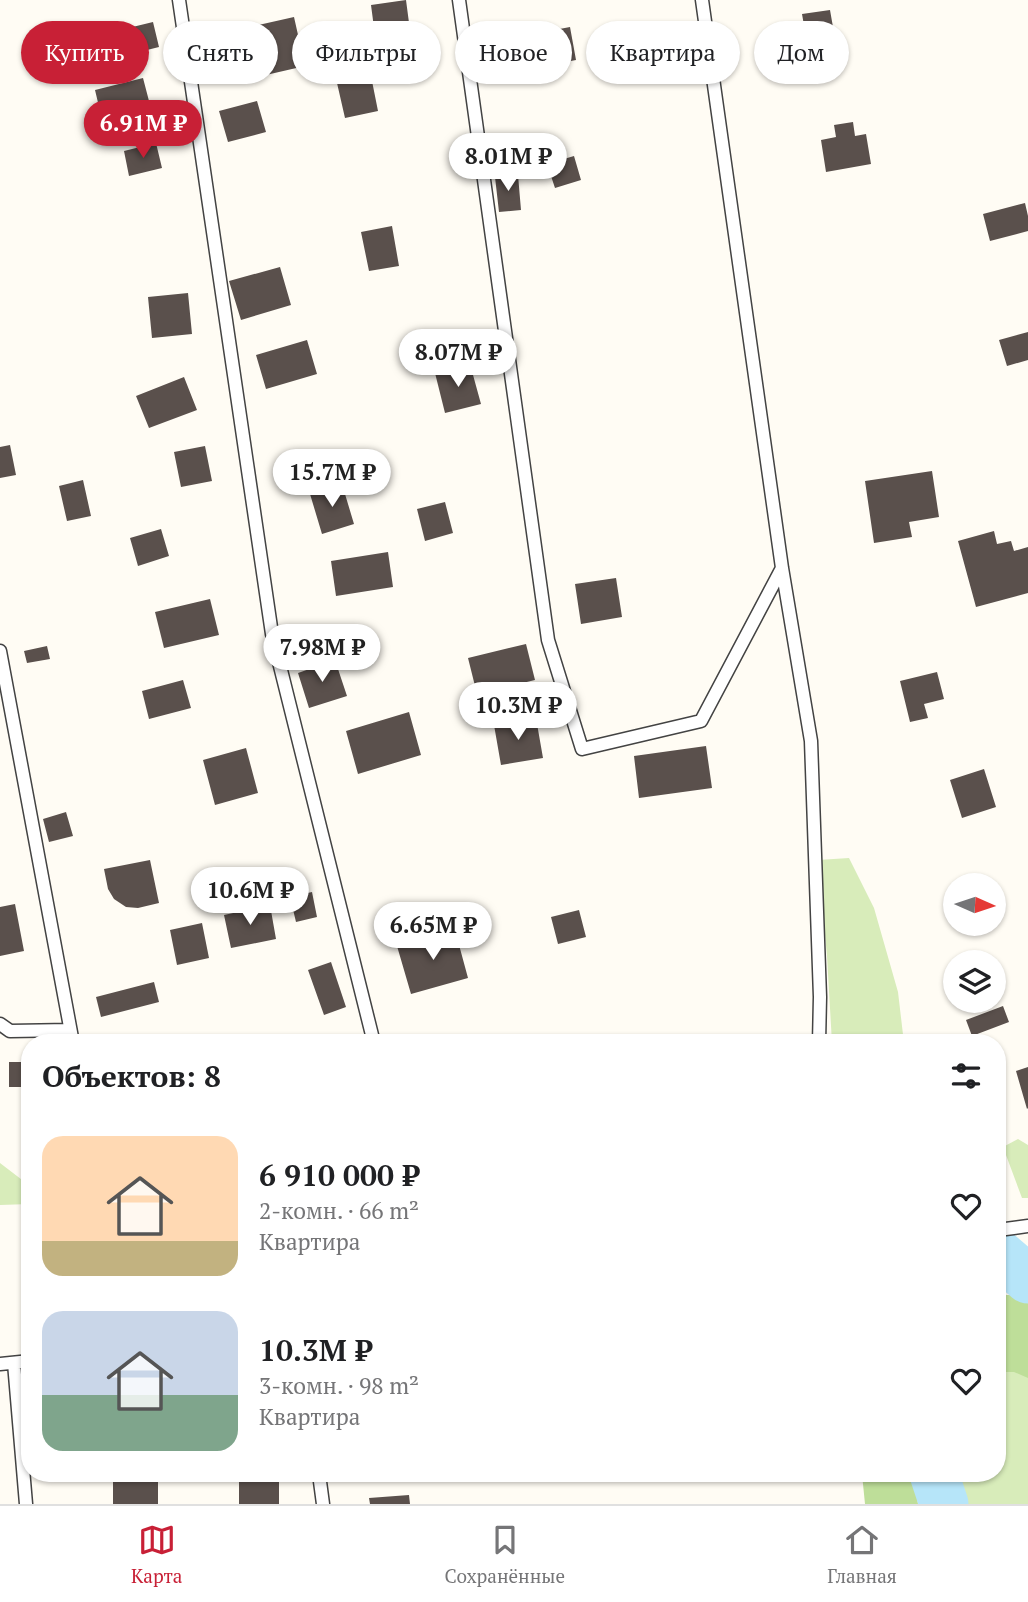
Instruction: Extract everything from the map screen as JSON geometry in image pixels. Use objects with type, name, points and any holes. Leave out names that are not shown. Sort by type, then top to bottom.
[{"type":"lane","points":[[179,0],[272,634],[372,1034]]},
{"type":"lane","points":[[459,0],[548,640],[582,749],[701,721],[782,568]]},
{"type":"lane","points":[[702,0],[782,568],[811,741],[819,1034]]},
{"type":"lane","points":[[0,651],[71,1034]]},
{"type":"lane","points":[[0,1024],[10,1031],[70,1030]]},
{"type":"lane","points":[[1006,1229],[1028,1226]]},
{"type":"lane","points":[[7,1363],[21,1467]]},
{"type":"lane","points":[[23,1482],[26,1504]]},
{"type":"lane","points":[[320,1482],[323,1504]]},
{"type":"green space","points":[[849,858],[874,908],[898,992],[903,1034],[831,1034],[818,860]]},
{"type":"green space","points":[[1018,1139],[1028,1145],[1028,1198],[1022,1198],[1006,1155],[1006,1145]]},
{"type":"green space","points":[[0,1163],[21,1179],[21,1204],[0,1205]]},
{"type":"green space","points":[[1006,1295],[1028,1295],[1028,1378],[1014,1372],[1006,1372]]},
{"type":"green space","points":[[1006,1350],[1028,1355],[1028,1504],[951,1504],[936,1482],[1006,1482]]},
{"type":"green space","points":[[863,1482],[915,1482],[918,1504],[865,1504]]},
{"type":"building","points":[[406,0],[409,21],[373,21],[371,5]]},
{"type":"building","points":[[830,10],[832,21],[803,21],[802,14]]},
{"type":"building","points":[[294,17],[295,21],[292,21],[292,69],[278,72],[278,21]]},
{"type":"building","points":[[153,22],[159,47],[149,50],[149,23]]},
{"type":"building","points":[[572,38],[576,60],[572,61]]},
{"type":"building","points":[[119,84],[145,84],[155,124],[106,136],[95,90]]},
{"type":"building","points":[[337,84],[373,84],[378,111],[345,118]]},
{"type":"building","points":[[257,101],[266,132],[228,142],[219,111]]},
{"type":"building","points":[[853,122],[855,136],[866,134],[871,164],[826,172],[821,140],[836,137],[834,125]]},
{"type":"building","points":[[156,143],[162,168],[129,176],[124,151]]},
{"type":"building","points":[[574,156],[581,180],[555,188],[547,164]]},
{"type":"building","points":[[518,175],[521,210],[499,212],[495,177]]},
{"type":"building","points":[[1025,203],[1028,231],[990,241],[983,214]]},
{"type":"building","points":[[392,226],[399,266],[369,271],[361,232]]},
{"type":"building","points":[[280,267],[291,305],[241,320],[229,281]]},
{"type":"building","points":[[188,293],[192,334],[152,338],[148,297]]},
{"type":"building","points":[[1028,332],[1028,360],[1007,366],[999,340]]},
{"type":"building","points":[[307,340],[317,374],[266,389],[256,355]]},
{"type":"building","points":[[470,364],[481,404],[445,413],[435,373]]},
{"type":"building","points":[[184,377],[197,410],[149,428],[136,396]]},
{"type":"building","points":[[10,445],[16,475],[0,478],[0,447]]},
{"type":"building","points":[[205,446],[212,481],[181,487],[174,452]]},
{"type":"building","points":[[932,471],[939,517],[909,522],[912,537],[874,543],[865,481]]},
{"type":"building","points":[[83,480],[91,516],[67,521],[59,486]]},
{"type":"building","points":[[342,484],[354,524],[322,534],[310,494]]},
{"type":"building","points":[[445,502],[453,533],[425,541],[417,509]]},
{"type":"building","points":[[161,529],[169,556],[138,566],[130,538]]},
{"type":"building","points":[[994,531],[997,544],[1011,541],[1014,551],[1028,547],[1028,593],[976,607],[958,541]]},
{"type":"building","points":[[388,552],[393,587],[336,596],[331,561]]},
{"type":"building","points":[[616,578],[622,617],[581,624],[575,584]]},
{"type":"building","points":[[210,599],[219,635],[164,648],[155,612]]},
{"type":"building","points":[[526,644],[535,680],[477,694],[468,658]]},
{"type":"building","points":[[47,646],[50,659],[27,663],[24,651]]},
{"type":"building","points":[[335,660],[347,696],[309,708],[298,673]]},
{"type":"building","points":[[937,672],[944,699],[924,704],[928,718],[910,722],[900,681]]},
{"type":"building","points":[[183,680],[191,708],[149,719],[142,691]]},
{"type":"building","points":[[409,712],[421,755],[358,774],[346,731]]},
{"type":"building","points":[[536,718],[543,758],[501,765],[494,725]]},
{"type":"building","points":[[706,746],[712,788],[639,798],[634,756]]},
{"type":"building","points":[[246,748],[258,793],[215,805],[203,760]]},
{"type":"building","points":[[984,769],[996,807],[962,818],[950,780]]},
{"type":"building","points":[[66,812],[73,836],[49,842],[43,819]]},
{"type":"building","points":[[150,860],[159,903],[138,908],[126,907],[114,899],[108,889],[104,869]]},
{"type":"building","points":[[312,892],[317,917],[296,922],[290,897]]},
{"type":"building","points":[[15,904],[24,951],[0,956],[0,907]]},
{"type":"building","points":[[270,905],[276,939],[231,948],[224,915]]},
{"type":"building","points":[[579,910],[586,937],[558,944],[551,917]]},
{"type":"building","points":[[202,923],[209,958],[177,965],[170,930]]},
{"type":"building","points":[[455,930],[468,978],[411,994],[397,946]]},
{"type":"building","points":[[331,962],[346,1007],[324,1015],[308,970]]},
{"type":"building","points":[[154,982],[159,1002],[101,1017],[96,997]]},
{"type":"building","points":[[984,1013],[1006,1013],[1009,1022],[971,1034],[966,1020]]},
{"type":"building","points":[[9,1062],[21,1062],[21,1087],[9,1087]]},
{"type":"building","points":[[1028,1067],[1028,1108],[1027,1109],[1016,1071]]},
{"type":"building","points":[[113,1482],[158,1482],[158,1504],[113,1504]]},
{"type":"building","points":[[239,1482],[279,1482],[279,1504],[239,1504]]},
{"type":"building","points":[[409,1495],[410,1504],[370,1504],[369,1498]]},
{"type":"waterway","points":[[1006,1260],[1028,1279]]},
{"type":"waterway","points":[[937,1482],[944,1504]]}]
